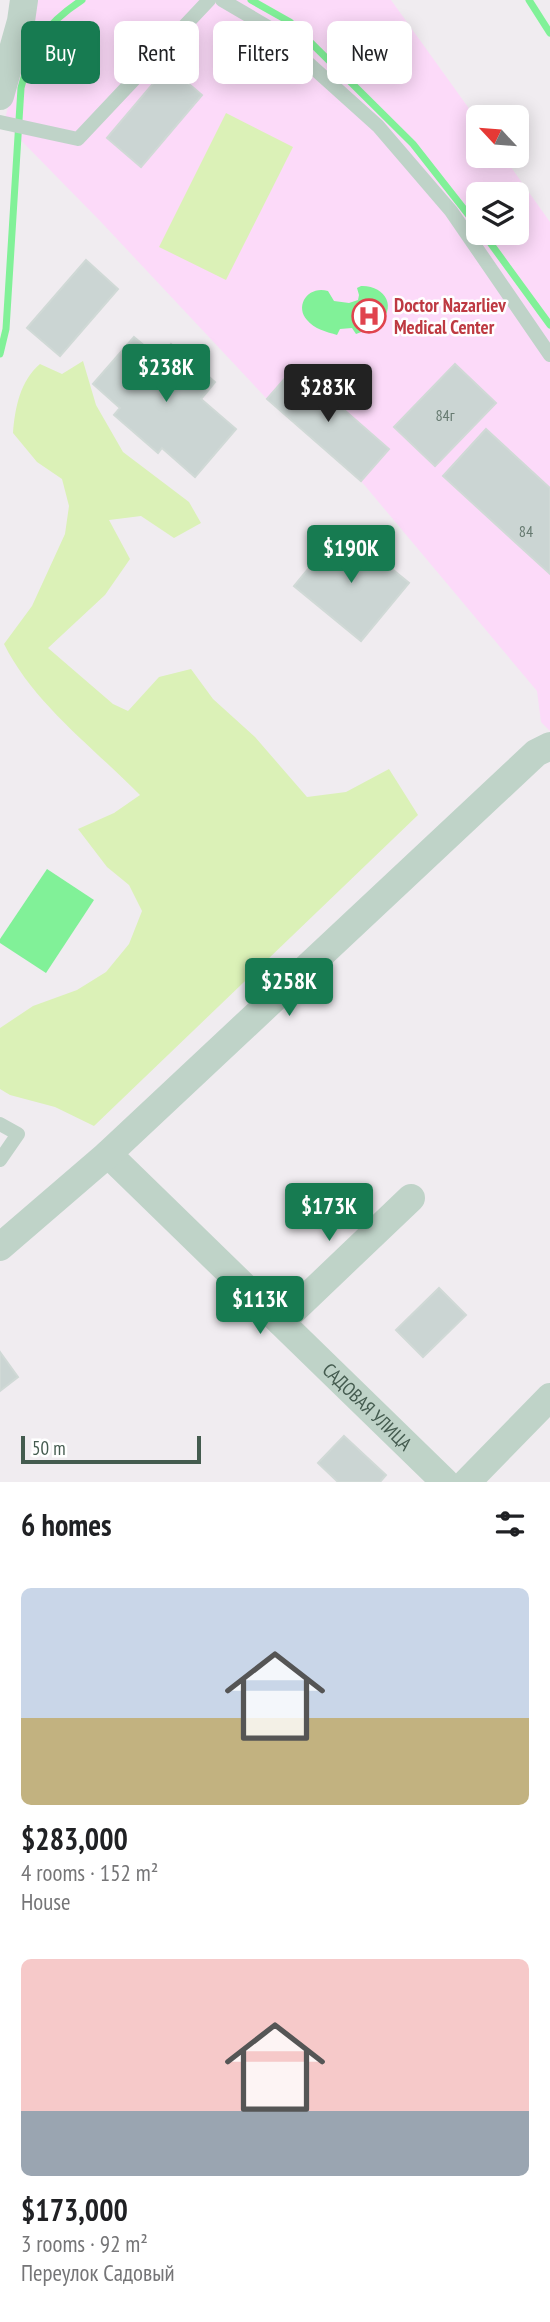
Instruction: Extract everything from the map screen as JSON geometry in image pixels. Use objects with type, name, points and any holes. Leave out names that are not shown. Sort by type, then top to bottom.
[{"type":"street","points":[[0,96],[21,21],[24,0]]},
{"type":"street","points":[[0,1247],[108,1154],[545,755]]},
{"type":"street","name":"САДОВАЯ УЛИЦА","points":[[108,1154],[445,1482]]},
{"type":"street","points":[[281,1322],[411,1198]]},
{"type":"street","points":[[467,1482],[550,1397]]},
{"type":"lane","points":[[0,122],[78,139],[209,0]]},
{"type":"lane","points":[[222,0],[268,27],[378,126],[451,211],[550,355]]},
{"type":"lane","points":[[0,1124],[18,1134],[0,1160]]},
{"type":"shaded area","name":"Doctor Nazarliev Medical Center","points":[[35,0],[391,0],[406,21],[327,21],[327,84],[412,84],[412,29],[466,105],[466,168],[512,168],[522,182],[466,182],[466,245],[529,245],[529,193],[550,222],[550,731],[541,722],[537,691],[361,481],[267,399],[4,123],[21,56],[21,84],[100,84],[100,21],[30,21]]},
{"type":"shaded area","points":[[226,113],[293,147],[226,280],[159,247]]},
{"type":"shaded area","points":[[361,286],[377,289],[388,305],[384,318],[372,328],[356,334],[352,328],[340,329],[337,335],[313,326],[303,314],[303,303],[315,291],[328,291],[334,301],[349,303],[358,300],[357,288]]},
{"type":"shaded area","points":[[83,361],[96,405],[123,452],[189,502],[201,523],[174,538],[141,516],[109,520],[130,559],[105,595],[48,648],[113,704],[128,711],[159,677],[191,669],[213,699],[255,737],[307,797],[346,792],[389,769],[418,815],[94,1126],[55,1107],[10,1095],[0,1089],[0,1028],[33,1006],[77,990],[106,972],[129,944],[142,911],[129,885],[107,867],[78,829],[114,813],[140,795],[48,705],[31,686],[4,644],[32,606],[65,534],[69,506],[62,479],[37,462],[13,433],[17,405],[28,378],[40,364],[62,374]]},
{"type":"shaded area","points":[[47,869],[94,900],[46,973],[0,943],[0,939]]},
{"type":"building","points":[[153,84],[189,84],[202,95],[141,167],[107,138]]},
{"type":"building","points":[[86,260],[118,289],[60,356],[27,328]]},
{"type":"building","points":[[134,337],[159,358],[171,344],[215,382],[201,399],[236,429],[195,477],[162,448],[158,453],[114,415],[120,408],[93,384]]},
{"type":"building","points":[[455,364],[496,403],[435,466],[394,427]]},
{"type":"building","points":[[295,367],[389,449],[361,481],[267,399]]},
{"type":"building","points":[[486,429],[550,488],[550,574],[443,476]]},
{"type":"building","points":[[342,528],[409,583],[361,641],[294,586]]},
{"type":"building","points":[[439,1288],[466,1315],[423,1357],[396,1330]]},
{"type":"building","points":[[0,1352],[18,1377],[0,1391]]},
{"type":"building","points":[[344,1436],[386,1475],[380,1482],[338,1482],[318,1463]]},
{"type":"waterway","points":[[0,354],[6,329],[21,88],[30,59],[42,37],[58,18],[82,0]]},
{"type":"waterway","points":[[251,0],[290,22],[413,144],[466,212]]},
{"type":"waterway","points":[[529,0],[550,33]]},
{"type":"waterway","points":[[492,245],[550,325]]},
{"type":"place","name":"Doctor Nazarliev Medical Center","points":[[369,316]]}]
